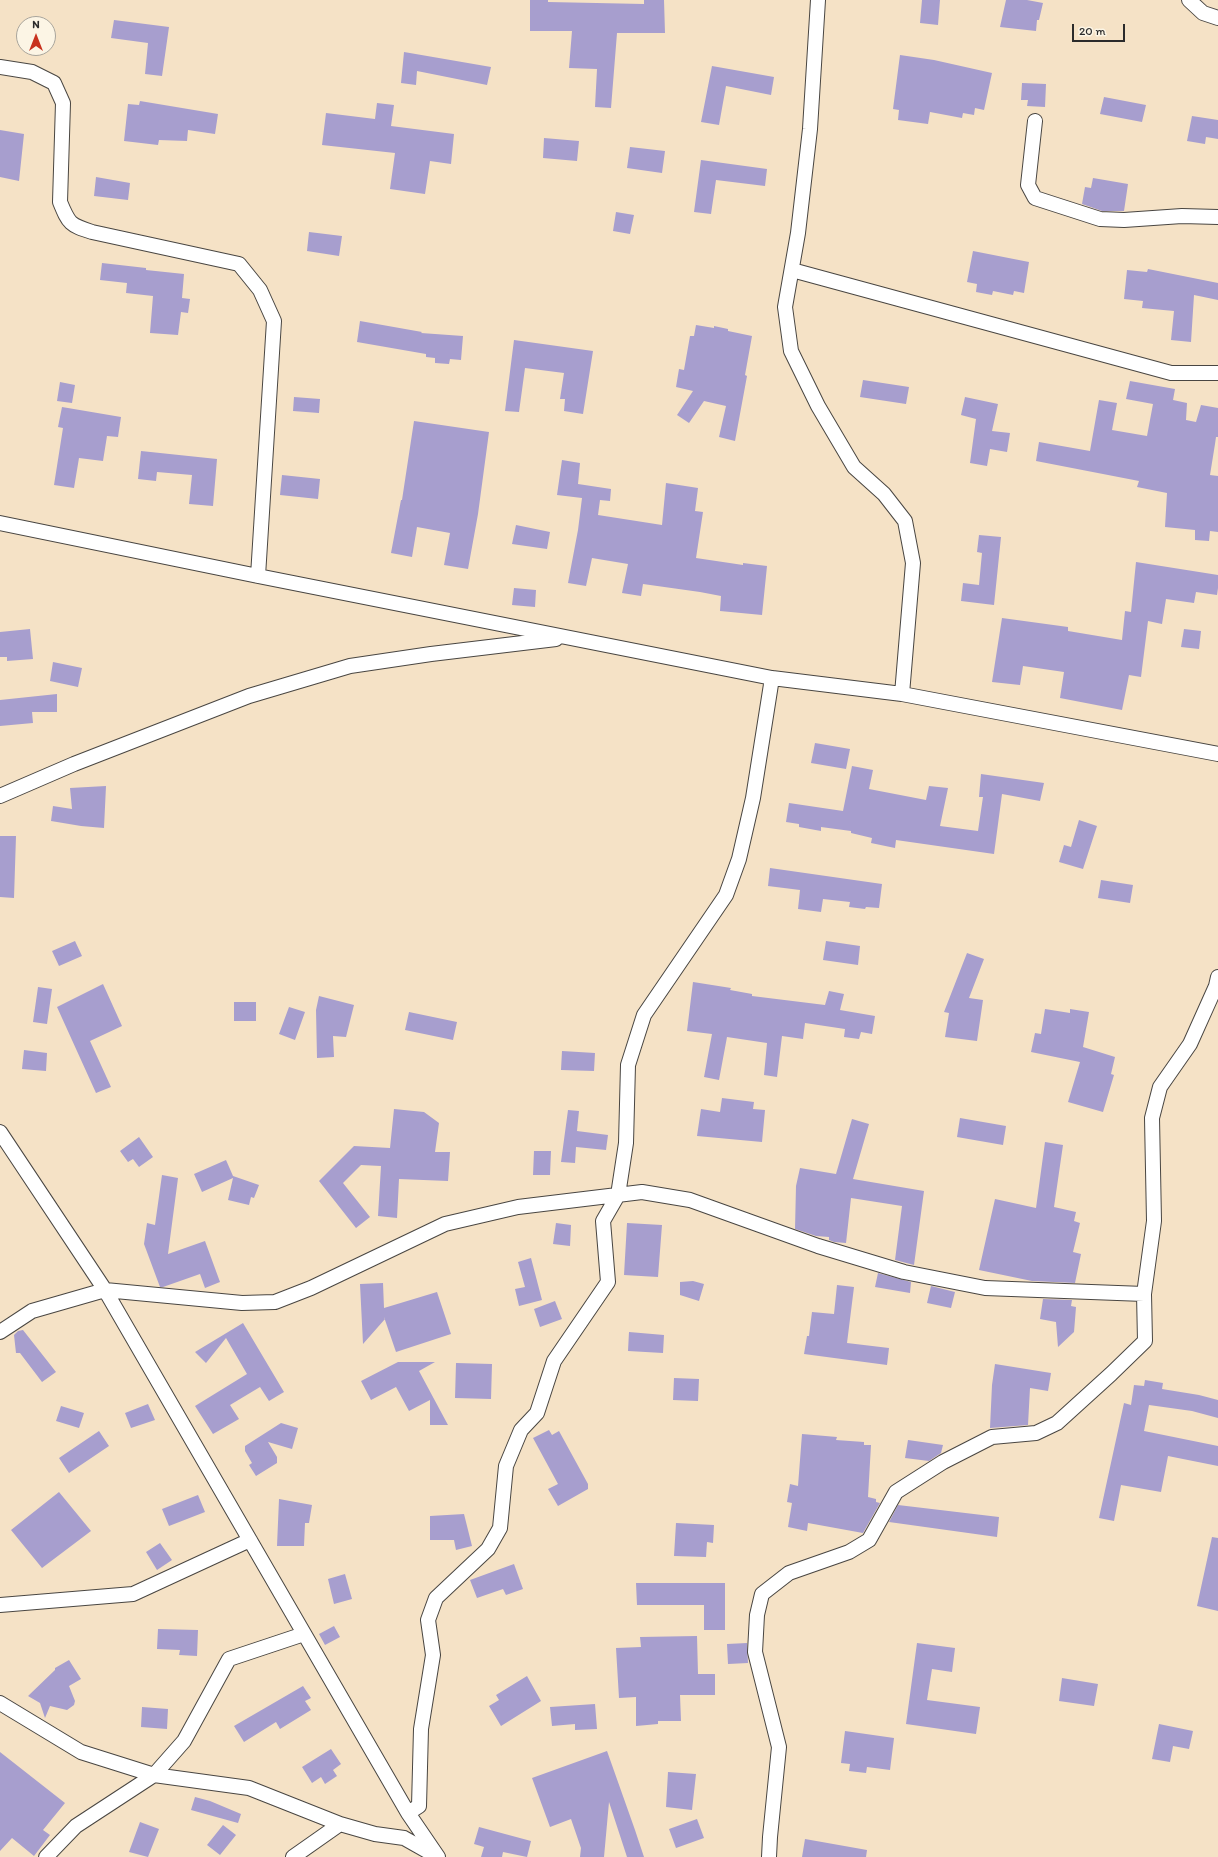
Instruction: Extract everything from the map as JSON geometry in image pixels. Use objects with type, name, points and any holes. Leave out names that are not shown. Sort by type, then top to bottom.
[{"type":"street","points":[[818,0],[810,129],[792,270],[784,307],[791,351],[818,406],[854,467],[884,494],[905,521],[913,563],[902,694]]},
{"type":"street","points":[[1189,0],[1203,13],[1218,18]]},
{"type":"street","points":[[0,67],[32,72],[54,83],[62,103],[60,202],[66,216],[74,226],[92,232],[238,264],[260,290],[274,321],[258,576]]},
{"type":"street","points":[[1036,121],[1028,185],[1036,198],[1100,219],[1124,220],[1182,216],[1218,218]]},
{"type":"street","points":[[792,270],[1171,373],[1218,374]]},
{"type":"street","points":[[0,523],[772,678],[902,694],[1218,754]]},
{"type":"street","points":[[0,796],[74,764],[249,696],[350,666],[431,654],[569,637]]},
{"type":"street","points":[[408,1812],[419,1806],[421,1729],[433,1655],[428,1620],[436,1598],[488,1549],[500,1528],[506,1466],[521,1430],[537,1413],[554,1361],[608,1282],[603,1221],[618,1195],[626,1143],[628,1065],[644,1015],[726,895],[739,859],[754,798],[772,678]]},
{"type":"street","points":[[769,1857],[779,1747],[755,1652],[757,1615],[762,1594],[789,1573],[849,1552],[869,1540],[896,1492],[943,1462],[992,1437],[1036,1433],[1057,1423],[1145,1341],[1144,1294],[1154,1221],[1152,1118],[1160,1087],[1190,1044],[1216,986],[1218,977]]},
{"type":"street","points":[[0,1132],[105,1290],[408,1812],[438,1857]]},
{"type":"street","points":[[0,1332],[32,1311],[105,1290],[242,1303],[275,1302],[311,1288],[445,1224],[518,1207],[642,1192],[690,1200],[818,1246],[897,1270],[985,1288],[1144,1294]]},
{"type":"street","points":[[0,1605],[133,1594],[250,1540]]},
{"type":"street","points":[[46,1857],[76,1826],[154,1775],[184,1741],[229,1659],[304,1634]]},
{"type":"street","points":[[0,1703],[81,1752],[154,1775],[249,1788],[340,1824],[375,1834],[404,1838],[438,1857]]},
{"type":"street","points":[[293,1857],[340,1824]]},
{"type":"building","points":[[530,0],[548,0],[548,2],[644,4],[644,0],[664,0],[665,33],[617,33],[611,108],[595,107],[597,69],[569,68],[572,31],[530,31]]},
{"type":"building","points":[[922,0],[940,0],[938,25],[920,23]]},
{"type":"building","points":[[1006,0],[1027,0],[1043,3],[1039,20],[1037,20],[1036,31],[1000,27]]},
{"type":"building","points":[[114,20],[169,27],[162,76],[145,74],[148,43],[111,38]]},
{"type":"building","points":[[404,52],[491,67],[487,85],[417,71],[416,85],[401,83]]},
{"type":"building","points":[[900,55],[934,60],[992,73],[984,110],[975,108],[974,115],[963,113],[962,118],[930,112],[928,124],[898,120],[899,110],[893,109]]},
{"type":"building","points":[[712,66],[774,77],[771,95],[726,86],[719,125],[701,122]]},
{"type":"building","points":[[1022,83],[1046,84],[1045,107],[1027,106],[1028,100],[1021,100]]},
{"type":"building","points":[[1104,97],[1146,105],[1142,122],[1100,114]]},
{"type":"building","points":[[140,101],[218,114],[215,134],[188,130],[187,141],[159,140],[158,145],[124,141],[128,104],[139,105]]},
{"type":"building","points":[[377,103],[394,105],[391,126],[454,134],[451,164],[430,161],[425,194],[390,189],[395,153],[322,145],[326,113],[375,119]]},
{"type":"building","points":[[1192,116],[1218,120],[1218,139],[1206,137],[1205,144],[1187,141]]},
{"type":"building","points":[[0,130],[24,134],[19,181],[0,177]]},
{"type":"building","points":[[544,138],[579,141],[577,161],[543,158]]},
{"type":"building","points":[[630,147],[665,151],[662,173],[627,168]]},
{"type":"building","points":[[701,160],[767,169],[765,186],[716,180],[711,214],[694,212]]},
{"type":"building","points":[[96,177],[130,183],[128,200],[94,196]]},
{"type":"building","points":[[1093,178],[1128,184],[1124,211],[1102,211],[1082,204],[1085,187],[1091,188]]},
{"type":"building","points":[[616,212],[634,215],[630,234],[613,231]]},
{"type":"building","points":[[309,232],[342,236],[339,256],[307,251]]},
{"type":"building","points":[[973,251],[1029,262],[1024,293],[1014,291],[1013,295],[993,291],[992,295],[976,292],[977,284],[967,282]]},
{"type":"building","points":[[102,263],[184,274],[182,298],[190,299],[188,313],[181,312],[178,335],[150,333],[153,296],[126,293],[127,283],[100,280]]},
{"type":"building","points":[[1148,269],[1218,283],[1218,300],[1194,295],[1191,342],[1171,340],[1174,311],[1142,308],[1143,301],[1124,299],[1127,270],[1147,272]]},
{"type":"building","points":[[360,321],[422,332],[421,333],[463,336],[461,360],[450,359],[449,364],[435,363],[435,358],[426,357],[426,354],[357,342]]},
{"type":"building","points":[[696,325],[714,328],[714,326],[728,329],[728,331],[752,336],[745,375],[747,376],[735,441],[719,437],[726,406],[704,401],[689,423],[677,415],[693,391],[676,387],[679,369],[684,370],[690,336],[694,336]]},
{"type":"building","points":[[514,340],[593,351],[583,414],[564,411],[565,399],[560,399],[564,373],[525,368],[519,412],[505,411]]},
{"type":"building","points":[[863,380],[909,387],[906,404],[860,397]]},
{"type":"building","points":[[1130,381],[1175,389],[1173,400],[1187,403],[1186,420],[1196,422],[1201,405],[1218,408],[1218,437],[1216,437],[1210,475],[1218,476],[1218,532],[1210,531],[1209,541],[1195,540],[1195,530],[1165,527],[1167,493],[1137,487],[1139,481],[1036,461],[1039,442],[1090,451],[1099,400],[1117,403],[1112,430],[1147,436],[1153,404],[1126,399]]},
{"type":"building","points":[[60,382],[75,385],[72,403],[57,401]]},
{"type":"building","points":[[294,397],[320,399],[319,413],[293,411]]},
{"type":"building","points":[[965,397],[998,404],[992,431],[1010,433],[1007,452],[990,449],[987,466],[970,463],[976,419],[961,415]]},
{"type":"building","points":[[62,407],[121,417],[118,437],[107,436],[103,461],[79,458],[74,488],[54,485],[63,428],[58,427]]},
{"type":"building","points":[[414,421],[489,432],[478,514],[468,569],[444,565],[450,533],[417,527],[412,557],[391,553],[402,500]]},
{"type":"building","points":[[141,451],[217,459],[213,506],[189,504],[192,475],[157,472],[156,481],[138,479]]},
{"type":"building","points":[[562,460],[580,463],[578,484],[611,489],[610,501],[600,500],[598,515],[662,525],[666,483],[698,488],[695,511],[703,512],[696,558],[743,565],[743,563],[767,566],[762,615],[720,611],[721,596],[700,592],[643,584],[641,596],[622,593],[628,564],[592,558],[586,586],[568,583],[578,530],[582,498],[557,495]]},
{"type":"building","points":[[282,475],[320,479],[318,499],[280,495]]},
{"type":"building","points":[[516,525],[550,532],[547,549],[512,544]]},
{"type":"building","points":[[979,535],[1001,537],[994,605],[961,601],[963,583],[979,585],[982,553],[977,552]]},
{"type":"building","points":[[1136,562],[1218,575],[1218,588],[1217,595],[1196,592],[1194,603],[1166,599],[1162,624],[1148,621],[1141,677],[1129,675],[1122,710],[1060,698],[1064,672],[1023,666],[1020,685],[992,682],[1002,618],[1068,627],[1068,631],[1122,640],[1125,611],[1131,612]]},
{"type":"building","points":[[514,588],[536,590],[535,607],[512,605]]},
{"type":"building","points":[[30,629],[33,659],[7,661],[7,657],[0,657],[0,632]]},
{"type":"building","points":[[1184,629],[1201,631],[1199,649],[1181,647]]},
{"type":"building","points":[[53,662],[82,668],[78,687],[50,681]]},
{"type":"building","points":[[57,694],[57,712],[32,712],[33,723],[0,726],[0,700]]},
{"type":"building","points":[[815,743],[850,749],[846,769],[811,763]]},
{"type":"building","points":[[852,766],[873,770],[869,789],[926,800],[929,786],[948,788],[940,826],[978,831],[983,797],[979,797],[981,774],[1044,783],[1040,801],[1002,794],[994,854],[896,840],[895,848],[871,843],[872,838],[851,833],[851,831],[821,827],[821,831],[799,827],[799,824],[786,822],[789,803],[843,811]]},
{"type":"building","points":[[106,786],[104,828],[51,821],[53,806],[72,809],[70,788]]},
{"type":"building","points":[[1079,820],[1097,826],[1083,869],[1059,862],[1064,845],[1071,847]]},
{"type":"building","points":[[0,836],[16,836],[14,898],[0,897]]},
{"type":"building","points":[[770,868],[882,884],[879,908],[866,907],[865,909],[849,907],[850,902],[823,899],[821,912],[798,909],[800,890],[768,886]]},
{"type":"building","points":[[1101,880],[1133,885],[1130,903],[1098,898]]},
{"type":"building","points":[[75,941],[82,956],[59,966],[52,951]]},
{"type":"building","points":[[826,941],[860,946],[858,965],[823,960]]},
{"type":"building","points":[[967,953],[984,959],[969,998],[983,1000],[977,1041],[945,1037],[949,1013],[944,1012]]},
{"type":"building","points":[[693,982],[731,988],[730,990],[752,994],[752,996],[825,1005],[829,991],[844,994],[840,1010],[875,1016],[872,1034],[861,1032],[859,1039],[844,1037],[845,1029],[805,1023],[803,1039],[782,1036],[777,1077],[764,1075],[767,1043],[727,1037],[719,1080],[704,1077],[712,1034],[687,1031]]},
{"type":"building","points":[[103,984],[122,1026],[90,1041],[111,1087],[96,1093],[57,1007]]},
{"type":"building","points":[[38,987],[52,989],[47,1024],[33,1022]]},
{"type":"building","points":[[319,996],[354,1005],[346,1037],[333,1036],[334,1057],[317,1058],[316,1010]]},
{"type":"building","points":[[234,1002],[256,1002],[256,1021],[234,1021]]},
{"type":"building","points":[[289,1007],[305,1012],[295,1040],[279,1034]]},
{"type":"building","points":[[1045,1009],[1070,1013],[1070,1009],[1089,1012],[1083,1047],[1115,1057],[1111,1074],[1114,1075],[1103,1112],[1068,1102],[1080,1062],[1031,1052],[1035,1033],[1041,1034]]},
{"type":"building","points":[[409,1012],[457,1022],[453,1040],[405,1030]]},
{"type":"building","points":[[24,1050],[47,1053],[46,1071],[22,1069]]},
{"type":"building","points":[[562,1051],[595,1053],[594,1071],[561,1070]]},
{"type":"building","points":[[722,1098],[754,1102],[753,1109],[765,1110],[762,1142],[697,1136],[701,1109],[720,1112]]},
{"type":"building","points":[[394,1109],[424,1112],[439,1123],[435,1152],[450,1152],[448,1181],[399,1179],[397,1218],[378,1216],[381,1166],[361,1165],[343,1183],[370,1217],[356,1228],[319,1181],[354,1146],[390,1148]]},
{"type":"building","points":[[568,1110],[579,1111],[577,1131],[608,1135],[606,1150],[576,1147],[575,1163],[561,1162]]},
{"type":"building","points":[[960,1118],[1006,1126],[1003,1145],[957,1137]]},
{"type":"building","points":[[852,1119],[869,1124],[853,1179],[924,1191],[914,1265],[895,1260],[902,1206],[851,1198],[846,1243],[834,1242],[829,1240],[829,1237],[816,1236],[795,1229],[796,1186],[800,1168],[836,1174]]},
{"type":"building","points":[[139,1137],[153,1157],[139,1167],[133,1159],[128,1162],[120,1151]]},
{"type":"building","points":[[1045,1142],[1063,1145],[1054,1207],[1076,1212],[1074,1221],[1080,1223],[1073,1252],[1081,1254],[1075,1283],[1032,1281],[979,1270],[995,1199],[1036,1208]]},
{"type":"building","points":[[534,1151],[551,1151],[550,1175],[533,1175]]},
{"type":"building","points":[[226,1160],[233,1176],[259,1185],[254,1198],[251,1197],[249,1205],[228,1200],[233,1178],[202,1192],[194,1174]]},
{"type":"building","points":[[162,1175],[178,1178],[168,1254],[205,1241],[220,1282],[205,1288],[200,1274],[160,1287],[144,1244],[147,1223],[155,1225]]},
{"type":"building","points":[[556,1223],[571,1225],[570,1246],[553,1244]]},
{"type":"building","points":[[627,1223],[662,1225],[658,1277],[624,1275]]},
{"type":"building","points":[[531,1258],[542,1300],[519,1306],[515,1289],[525,1287],[518,1262]]},
{"type":"building","points":[[878,1273],[911,1282],[910,1293],[875,1287]]},
{"type":"building","points":[[693,1281],[704,1284],[699,1301],[680,1295],[680,1282]]},
{"type":"building","points":[[383,1283],[384,1308],[437,1292],[451,1334],[396,1352],[385,1319],[363,1344],[360,1284]]},
{"type":"building","points":[[837,1285],[854,1287],[847,1343],[889,1348],[887,1365],[804,1354],[807,1336],[809,1336],[812,1312],[834,1314]]},
{"type":"building","points":[[931,1286],[955,1292],[951,1308],[927,1303]]},
{"type":"building","points":[[1043,1299],[1072,1300],[1071,1306],[1076,1307],[1074,1332],[1058,1347],[1056,1322],[1040,1319]]},
{"type":"building","points":[[555,1301],[562,1319],[540,1327],[534,1309]]},
{"type":"building","points":[[243,1323],[284,1392],[269,1401],[260,1387],[230,1405],[239,1419],[213,1434],[195,1406],[247,1374],[226,1338],[206,1363],[195,1352]]},
{"type":"building","points":[[23,1330],[56,1372],[42,1382],[20,1353],[16,1353],[14,1335],[18,1331]]},
{"type":"building","points":[[629,1332],[664,1335],[663,1353],[628,1351]]},
{"type":"building","points":[[398,1362],[435,1362],[419,1371],[448,1425],[430,1425],[430,1400],[409,1411],[396,1387],[371,1400],[361,1381]]},
{"type":"building","points":[[456,1363],[492,1364],[491,1399],[455,1398]]},
{"type":"building","points":[[995,1364],[1051,1373],[1048,1391],[1030,1388],[1028,1425],[990,1428],[992,1385]]},
{"type":"building","points":[[674,1378],[699,1379],[698,1401],[673,1400]]},
{"type":"building","points":[[1145,1380],[1163,1383],[1162,1389],[1199,1395],[1218,1400],[1218,1418],[1192,1411],[1149,1405],[1144,1431],[1218,1446],[1218,1466],[1168,1456],[1161,1492],[1121,1485],[1114,1521],[1099,1518],[1124,1403],[1131,1405],[1134,1385],[1144,1386]]},
{"type":"building","points":[[148,1404],[155,1420],[131,1428],[125,1413]]},
{"type":"building","points":[[61,1406],[84,1413],[79,1428],[56,1421]]},
{"type":"building","points":[[281,1423],[298,1428],[292,1449],[268,1442],[277,1457],[277,1463],[256,1476],[249,1465],[252,1463],[245,1451],[245,1446]]},
{"type":"building","points":[[549,1430],[552,1435],[559,1431],[588,1484],[588,1489],[558,1506],[548,1489],[558,1484],[533,1438]]},
{"type":"building","points":[[99,1431],[109,1446],[69,1473],[59,1458]]},
{"type":"building","points":[[802,1434],[837,1437],[836,1440],[864,1442],[864,1445],[871,1445],[868,1497],[876,1499],[876,1502],[880,1503],[863,1533],[808,1523],[807,1531],[788,1527],[792,1503],[787,1502],[790,1484],[798,1486]]},
{"type":"building","points":[[908,1440],[943,1445],[941,1453],[929,1461],[905,1458]]},
{"type":"building","points":[[59,1492],[91,1531],[42,1568],[11,1530]]},
{"type":"building","points":[[198,1495],[205,1512],[169,1526],[162,1509]]},
{"type":"building","points":[[279,1499],[312,1505],[309,1523],[305,1523],[304,1546],[277,1546]]},
{"type":"building","points":[[898,1505],[999,1517],[997,1537],[889,1522]]},
{"type":"building","points":[[464,1514],[472,1546],[456,1550],[454,1540],[430,1540],[430,1516]]},
{"type":"building","points":[[676,1523],[714,1525],[713,1543],[707,1542],[706,1557],[674,1556]]},
{"type":"building","points":[[1212,1537],[1218,1538],[1218,1611],[1197,1606]]},
{"type":"building","points":[[160,1543],[172,1560],[157,1570],[146,1552]]},
{"type":"building","points":[[514,1564],[523,1589],[506,1595],[503,1589],[477,1598],[470,1580]]},
{"type":"building","points":[[345,1574],[352,1599],[334,1604],[328,1579]]},
{"type":"building","points":[[636,1583],[725,1583],[725,1630],[704,1630],[704,1605],[637,1605]]},
{"type":"building","points":[[334,1626],[340,1637],[325,1645],[319,1634]]},
{"type":"building","points":[[158,1629],[198,1630],[197,1656],[179,1655],[180,1650],[157,1649]]},
{"type":"building","points":[[697,1636],[698,1674],[715,1674],[715,1695],[680,1695],[681,1721],[658,1721],[658,1724],[636,1726],[636,1697],[619,1698],[616,1648],[641,1647],[640,1637]]},
{"type":"building","points":[[747,1643],[748,1663],[728,1664],[727,1644]]},
{"type":"building","points":[[917,1643],[955,1648],[952,1672],[932,1669],[927,1700],[980,1707],[976,1734],[906,1724]]},
{"type":"building","points":[[69,1660],[81,1679],[69,1686],[75,1701],[74,1705],[67,1710],[50,1706],[45,1718],[40,1703],[28,1696],[55,1670],[55,1668]]},
{"type":"building","points":[[527,1676],[541,1701],[501,1726],[489,1706],[499,1700],[496,1695]]},
{"type":"building","points":[[1062,1678],[1098,1684],[1094,1706],[1059,1701]]},
{"type":"building","points":[[303,1686],[311,1698],[305,1701],[311,1710],[280,1729],[276,1722],[244,1742],[234,1726]]},
{"type":"building","points":[[595,1704],[597,1729],[575,1730],[575,1724],[552,1726],[550,1707]]},
{"type":"building","points":[[142,1707],[168,1709],[167,1729],[141,1727]]},
{"type":"building","points":[[1159,1724],[1193,1731],[1189,1749],[1173,1746],[1170,1762],[1152,1759]]},
{"type":"building","points":[[845,1731],[894,1738],[890,1770],[867,1767],[866,1773],[849,1771],[850,1764],[841,1763]]},
{"type":"building","points":[[331,1749],[341,1764],[333,1770],[337,1776],[325,1784],[321,1777],[312,1783],[302,1767]]},
{"type":"building","points":[[607,1751],[644,1857],[627,1857],[609,1802],[604,1857],[580,1857],[581,1848],[571,1819],[550,1827],[532,1778]]},
{"type":"building","points":[[0,1752],[65,1803],[43,1830],[50,1835],[34,1856],[12,1838],[0,1851]]},
{"type":"building","points":[[668,1772],[696,1774],[692,1810],[666,1807]]},
{"type":"building","points":[[195,1797],[210,1801],[241,1814],[238,1823],[191,1810]]},
{"type":"building","points":[[697,1819],[704,1838],[676,1848],[669,1829]]},
{"type":"building","points":[[140,1822],[159,1829],[148,1857],[129,1852]]},
{"type":"building","points":[[223,1825],[236,1835],[220,1855],[207,1845]]},
{"type":"building","points":[[479,1827],[531,1841],[527,1857],[503,1852],[502,1857],[481,1857],[484,1847],[474,1844]]},
{"type":"building","points":[[805,1839],[867,1850],[866,1857],[802,1857]]}]
